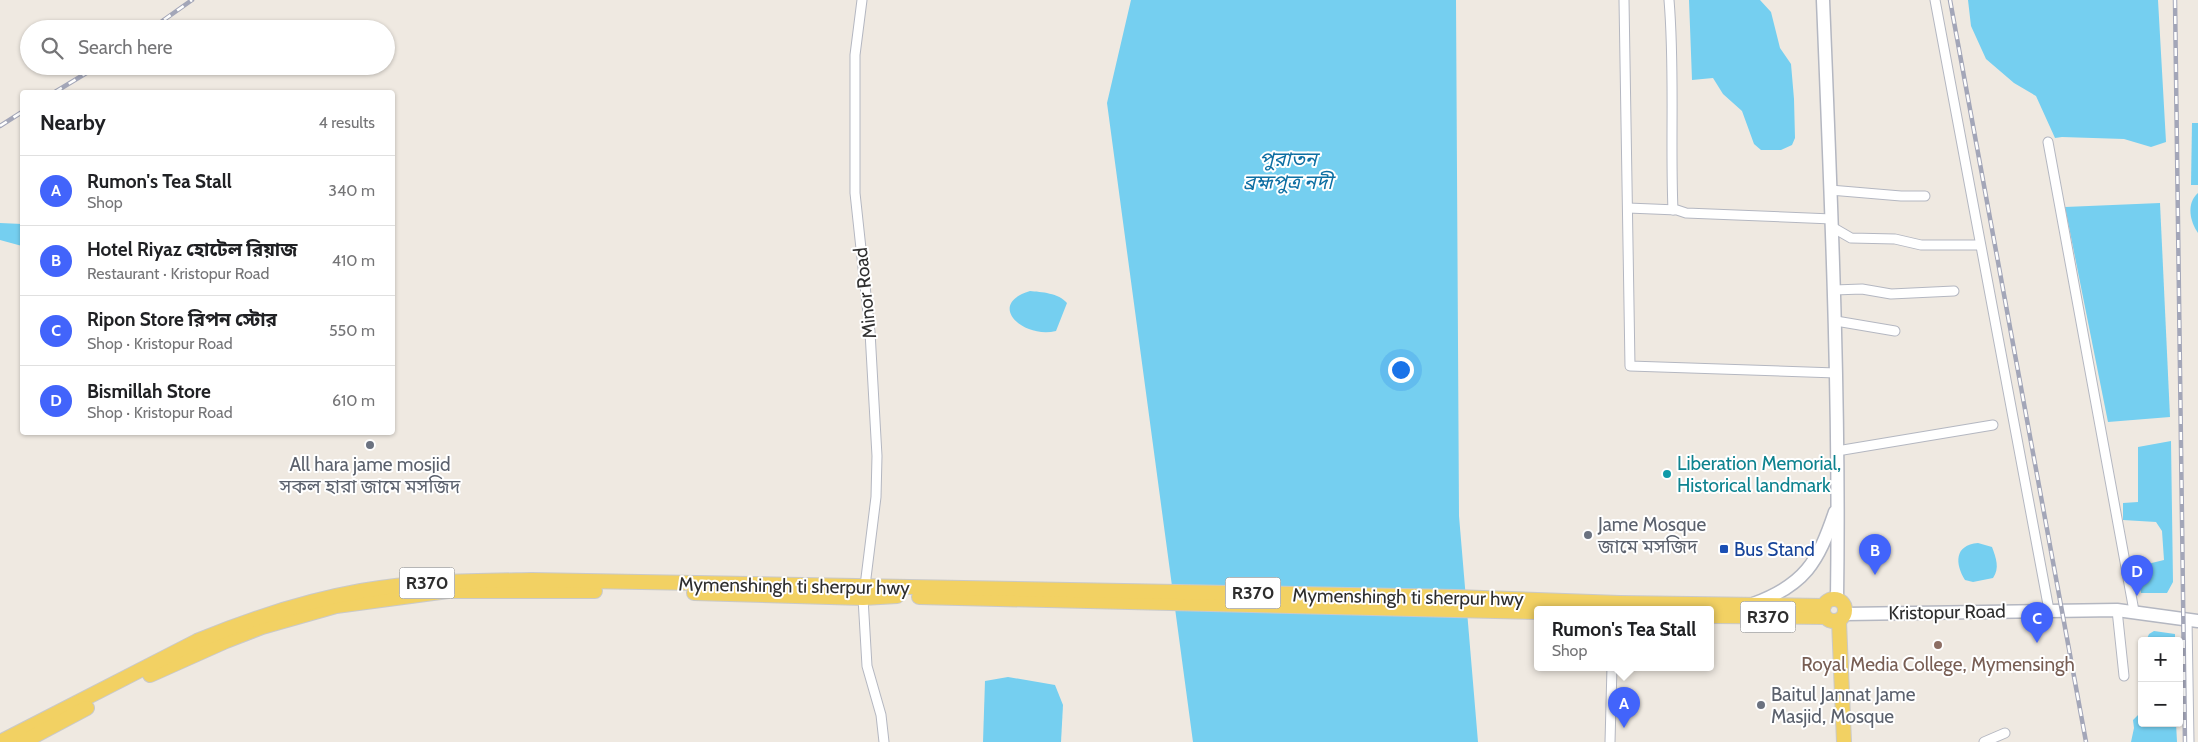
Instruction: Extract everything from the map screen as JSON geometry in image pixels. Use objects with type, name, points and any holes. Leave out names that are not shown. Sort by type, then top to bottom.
[{"type":"main road","points":[[1823,0],[1836,321],[1838,502],[1837,599],[1829,600],[1833,616],[1844,742]]},
{"type":"main road","points":[[1753,604],[1783,592],[1808,570],[1823,545],[1838,502]]},
{"type":"main road","name":"Mymenshingh ti sherpur hwy","points":[[0,742],[197,641],[228,628],[272,613],[363,591],[457,582],[532,580],[864,592]]},
{"type":"main road","name":"Mymenshingh ti sherpur hwy","points":[[24,742],[129,686],[226,641],[262,627],[336,606],[448,591],[1445,596],[1620,603]]},
{"type":"main road","name":"Mymenshingh ti sherpur hwy","points":[[886,592],[1534,612]]},
{"type":"main road","name":"Kristopur Road","points":[[1620,603],[1753,604],[1833,616]]},
{"type":"main road","name":"Kristopur Road","points":[[1714,616],[1833,616],[2117,610],[2193,620]]},
{"type":"main road","points":[[1833,616],[1836,742]]},
{"type":"street","name":"Minor Road","points":[[862,0],[855,55],[855,193],[870,332],[877,456],[876,496],[864,592],[867,666],[881,715],[884,742]]},
{"type":"street","points":[[1624,0],[1630,366],[1836,373]]},
{"type":"street","points":[[1669,0],[1672,40],[1671,159],[1673,210]]},
{"type":"street","points":[[1935,0],[2049,610]]},
{"type":"street","points":[[2048,142],[2134,611]]},
{"type":"street","points":[[1830,190],[1901,196],[1925,196]]},
{"type":"street","points":[[1628,208],[1832,223],[1851,238],[1896,239],[1921,245],[1980,245]]},
{"type":"street","points":[[1834,290],[1862,289],[1891,294],[1954,291]]},
{"type":"street","points":[[1836,321],[1895,331]]},
{"type":"street","points":[[1837,451],[1993,425]]},
{"type":"street","points":[[2117,610],[2124,676]]},
{"type":"street","points":[[2189,742],[2193,620]]},
{"type":"street","points":[[1610,742],[1612,671]]},
{"type":"street","points":[[1984,742],[2005,733]]},
{"type":"water","name":"পুরাতন ব্রহ্মপুত্র নদী","points":[[1131,0],[1456,0],[1459,516],[1478,742],[1193,742],[1107,103]]},
{"type":"water","points":[[1689,0],[1760,0],[1771,12],[1780,48],[1791,64],[1795,138],[1792,145],[1781,150],[1761,150],[1754,144],[1742,111],[1723,94],[1713,78],[1692,80]]},
{"type":"water","points":[[1968,0],[2158,0],[2166,142],[2151,147],[2124,139],[2055,138],[2036,96],[2014,83],[1986,59],[1971,26]]},
{"type":"water","points":[[2192,123],[2198,123],[2198,185],[2191,185]]},
{"type":"water","points":[[2198,193],[2198,233],[2190,213],[2194,197]]},
{"type":"water","points":[[2160,203],[2170,417],[2108,422],[2065,207]]},
{"type":"water","points":[[0,223],[20,224],[20,245],[0,240]]},
{"type":"water","points":[[1030,291],[1055,295],[1067,303],[1056,331],[1043,332],[1031,330],[1014,319],[1010,311],[1011,304],[1017,297]]},
{"type":"water","points":[[2171,441],[2173,582],[2167,593],[2141,593],[2140,587],[2136,586],[2135,567],[2164,560],[2162,531],[2156,522],[2123,520],[2123,503],[2138,502],[2138,447]]},
{"type":"water","points":[[1978,543],[1992,547],[1997,567],[1993,578],[1973,582],[1965,580],[1958,562],[1964,547]]},
{"type":"water","points":[[2154,631],[2175,634],[2175,637],[2148,637]]},
{"type":"water","points":[[1008,677],[1055,685],[1063,705],[1061,742],[983,742],[985,681]]},
{"type":"water","points":[[2138,715],[2138,727],[2176,727],[2177,742],[2131,742],[2134,728],[2133,720]]},
{"type":"railway","points":[[164,20],[192,0]]},
{"type":"railway","points":[[1950,0],[2086,742]]},
{"type":"railway","points":[[2175,0],[2185,742]]},
{"type":"railway","points":[[58,90],[83,75]]},
{"type":"railway","points":[[0,126],[20,113]]},
{"type":"place","name":"All hara jame mosjid সকল হারা জামে মসজিদ","points":[[370,445]]},
{"type":"place","name":"Liberation Memorial, Historical landmark","points":[[1667,474]]},
{"type":"place","name":"Jame Mosque জামে মসজিদ","points":[[1588,535]]},
{"type":"place","name":"Bus Stand","points":[[1724,549]]},
{"type":"place","name":"Hotel Riyaz হোটেল রিয়াজ","points":[[1875,575]]},
{"type":"place","name":"Bismillah Store","points":[[2137,596]]},
{"type":"place","name":"Ripon Store রিপন স্টোর","points":[[2037,643]]},
{"type":"place","name":"Royal Media College, Mymensingh","points":[[1938,645]]},
{"type":"place","name":"Baitul Jannat Jame Masjid, Mosque","points":[[1761,705]]},
{"type":"place","name":"Rumon's Tea Stall","points":[[1624,728]]}]
